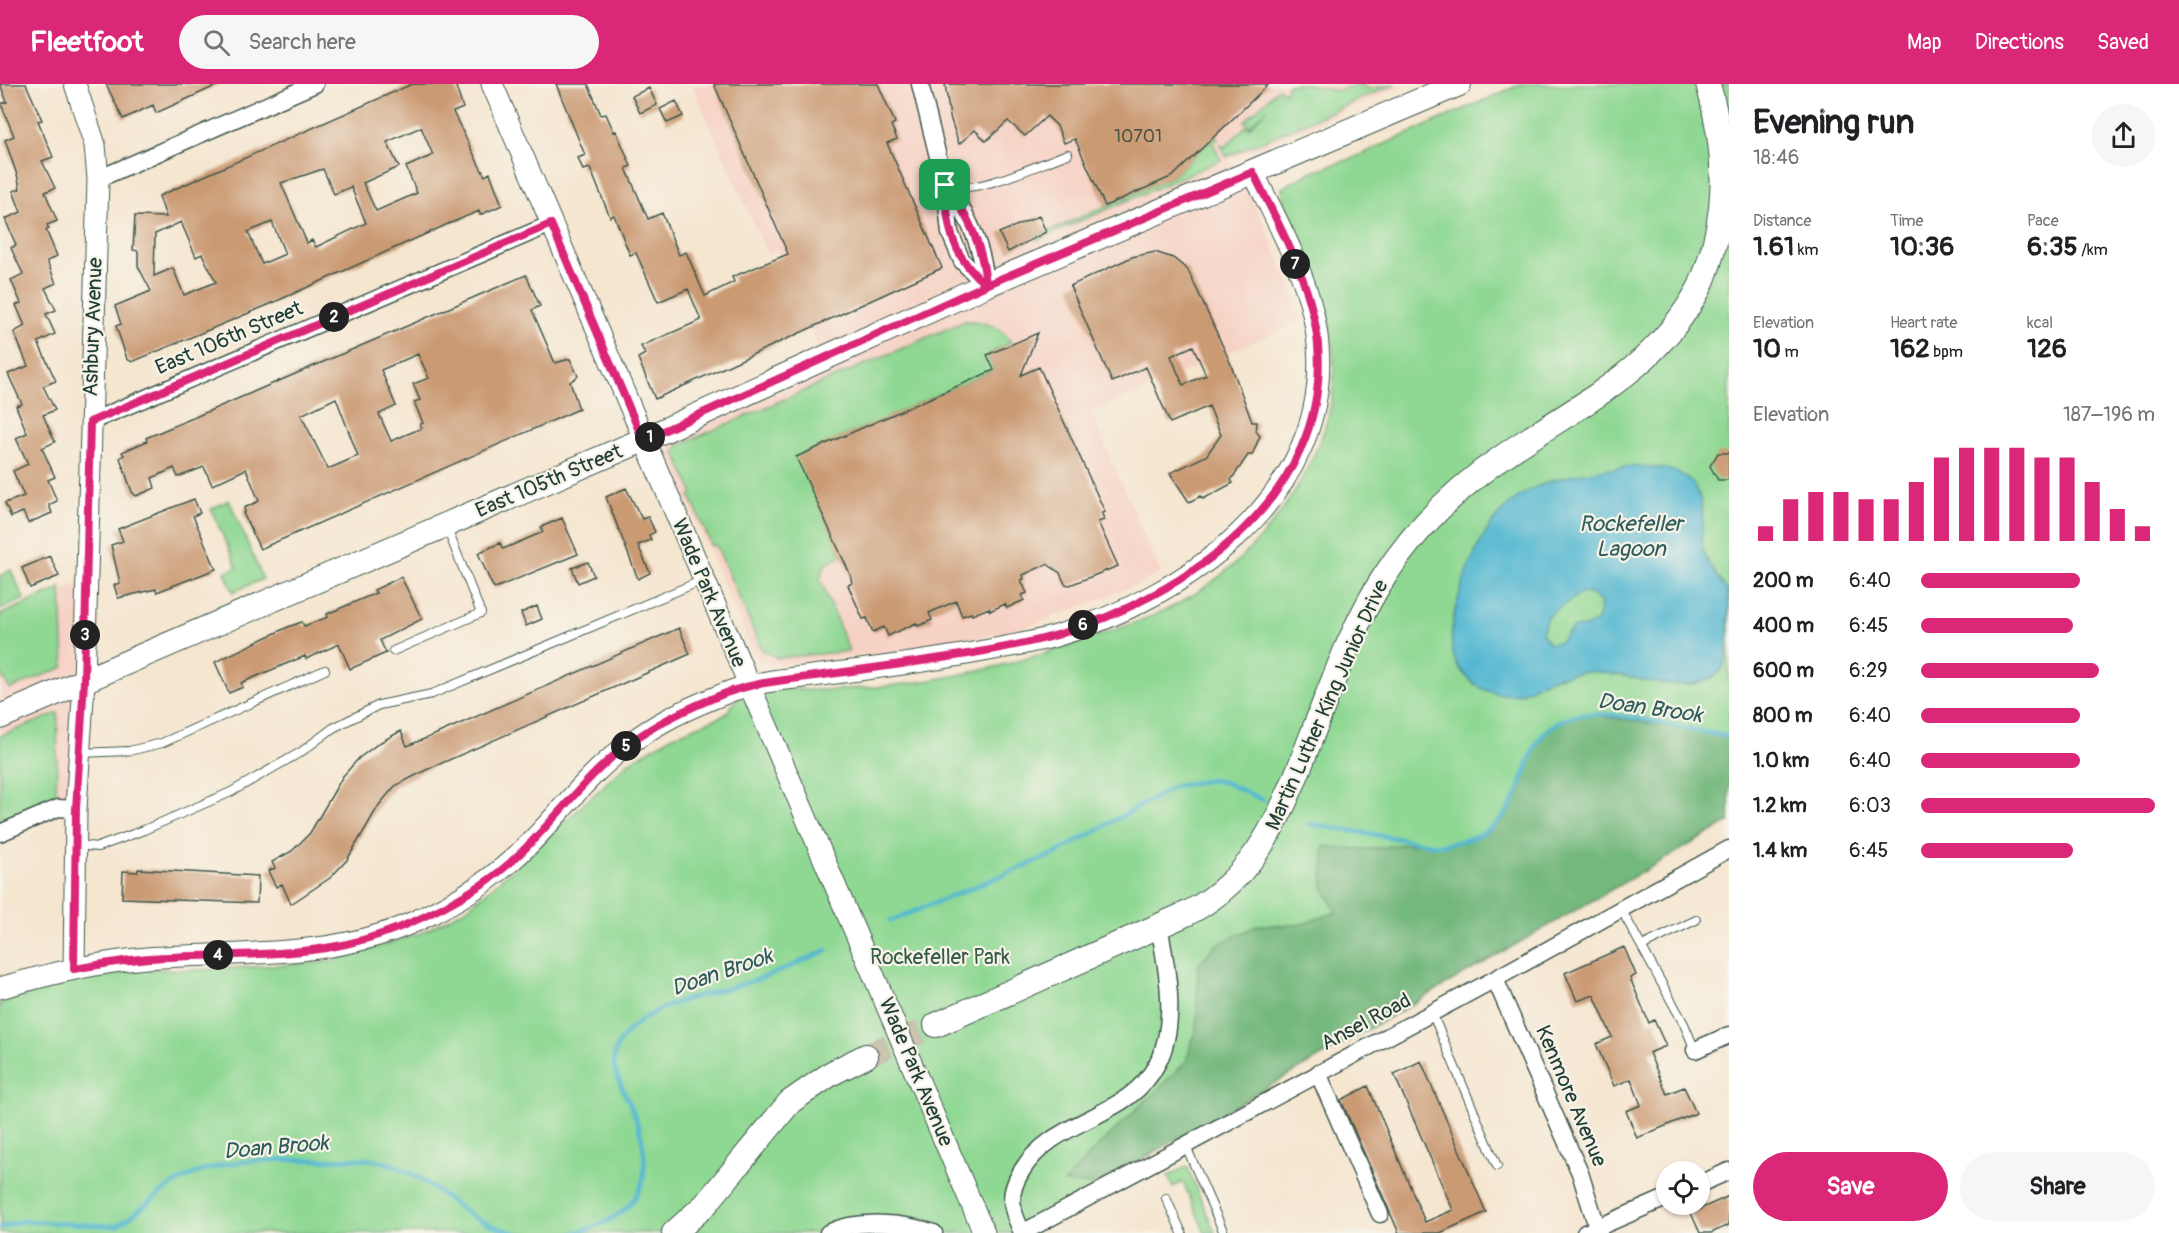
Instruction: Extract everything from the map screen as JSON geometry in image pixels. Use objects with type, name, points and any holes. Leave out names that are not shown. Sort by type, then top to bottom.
[{"type":"main road","name":"East 105th Street","points":[[0,717],[643,440],[986,285],[1459,84]]},
{"type":"main road","name":"Martin Luther King Junior Drive","points":[[936,1025],[1159,926],[1217,896],[1242,872],[1271,832],[1290,795],[1320,712],[1365,610],[1384,577],[1420,530],[1449,500],[1492,464],[1626,377],[1646,359],[1679,322],[1709,270],[1726,213],[1723,148],[1708,84]]},
{"type":"main road","points":[[674,1233],[705,1204],[790,1102],[824,1078],[867,1056]]},
{"type":"street","name":"Ashbury Avenue","points":[[74,969],[76,809],[84,682],[98,179],[95,145],[75,84]]},
{"type":"street","points":[[98,179],[315,84]]},
{"type":"street","name":"Wade Park Avenue","points":[[492,84],[984,1233]]},
{"type":"street","points":[[920,84],[945,185],[970,223],[983,254],[986,285]]},
{"type":"street","points":[[0,988],[74,969],[144,958],[264,954],[329,948],[362,940],[412,923],[486,882],[505,866],[622,748],[668,717],[748,684],[977,652],[1055,636],[1107,616],[1174,583],[1221,553],[1249,526],[1274,494],[1298,455],[1312,416],[1320,367],[1314,315],[1282,233],[1253,172]]},
{"type":"street","name":"East 106th Street","points":[[90,422],[551,224]]},
{"type":"street","points":[[0,832],[58,808],[76,809]]},
{"type":"street","name":"Ansel Road","points":[[1028,1232],[1185,1144],[1496,979],[1729,849]]},
{"type":"street","points":[[1028,1232],[1012,1205],[1012,1194],[1016,1180],[1031,1157],[1056,1134],[1105,1112],[1136,1090],[1149,1078],[1163,1052],[1168,1008],[1164,954],[1159,926]]},
{"type":"street","name":"Kenmore Avenue","points":[[1496,979],[1580,1173],[1594,1231]]},
{"type":"street","points":[[1695,1050],[1729,1035]]},
{"type":"street","points":[[1318,1073],[1380,1214]]},
{"type":"street","points":[[1710,1180],[1729,1171]]},
{"type":"street","points":[[1594,1231],[1656,1203]]},
{"type":"street","points":[[828,1233],[849,1227],[885,1225],[904,1226],[934,1233]]},
{"type":"lane","points":[[945,185],[960,189],[976,187],[1068,154]]},
{"type":"lane","points":[[393,651],[481,613],[446,526]]},
{"type":"lane","points":[[75,845],[98,847],[144,830],[231,792],[301,752],[333,728],[380,705],[432,694],[704,580]]},
{"type":"lane","points":[[79,753],[129,751],[162,742],[325,670]]},
{"type":"lane","points":[[1621,909],[1684,1024],[1695,1050]]},
{"type":"lane","points":[[1642,946],[1696,920]]},
{"type":"lane","points":[[1432,1013],[1497,1166]]},
{"type":"lane","points":[[1185,1144],[1224,1233]]},
{"type":"lane","points":[[1167,1198],[1182,1233]]},
{"type":"shaded area","points":[[692,84],[1408,84],[1226,162],[1232,162],[1249,191],[1288,279],[1301,321],[1091,413],[1161,573],[1137,585],[1020,629],[904,652],[771,665],[760,660],[753,652],[669,460],[668,451],[675,437],[828,370],[776,250],[767,254]]},
{"type":"shaded area","points":[[86,581],[76,809],[0,833],[0,614]]},
{"type":"green space","points":[[1288,84],[1309,84],[1334,91],[1363,84],[1366,89],[1395,84],[1226,157],[1221,145],[1225,147],[1246,126],[1249,128],[1267,109],[1249,126],[1245,121],[1279,88],[1285,93]]},
{"type":"green space","name":"Rockefeller Park","points":[[1521,84],[1729,84],[1729,822],[1014,1233],[0,1233],[0,1003],[72,981],[143,969],[197,970],[330,962],[419,934],[466,909],[526,858],[628,763],[671,737],[725,715],[748,684],[805,690],[850,689],[959,675],[1031,658],[1123,627],[1169,609],[1207,586],[1253,546],[1279,514],[1313,456],[1324,431],[1331,406],[1334,379],[1332,335],[1321,292],[1287,215],[1282,188],[1311,172],[1351,159]]},
{"type":"green space","points":[[1215,135],[1218,139],[1213,143],[1221,160],[1037,240],[1036,237],[1173,176]]},
{"type":"green space","points":[[965,321],[978,322],[997,328],[1011,342],[987,355],[994,370],[797,457],[842,555],[825,565],[820,579],[849,651],[777,658],[762,650],[716,545],[712,546],[690,496],[693,493],[675,452],[679,445]]},
{"type":"green space","points":[[229,500],[263,579],[233,592],[225,572],[237,567],[211,509]]},
{"type":"green space","points":[[11,570],[24,599],[0,610],[0,576]]},
{"type":"green space","points":[[61,588],[64,667],[10,689],[0,673],[0,615]]},
{"type":"green space","points":[[58,713],[56,802],[0,825],[0,736]]},
{"type":"green space","points":[[1590,714],[1729,736],[1729,822],[1097,1185],[1064,1183],[1093,1151],[1186,1062],[1197,1025],[1198,966],[1214,946],[1258,925],[1299,925],[1337,912],[1323,887],[1324,846],[1365,849],[1406,844],[1445,844],[1482,835],[1501,822],[1513,805],[1534,749],[1545,733],[1563,721]]},
{"type":"green space","points":[[1187,1166],[1215,1233],[1205,1233],[1183,1182],[1173,1187],[1168,1176]]},
{"type":"water","name":"Rockefeller Lagoon","points":[[1632,466],[1665,469],[1688,478],[1695,487],[1703,514],[1703,551],[1728,593],[1727,643],[1723,668],[1712,678],[1681,685],[1591,672],[1554,678],[1520,693],[1497,694],[1482,688],[1466,676],[1458,665],[1451,639],[1457,603],[1478,546],[1493,522],[1509,504],[1528,491],[1573,475]],"holes":[[[1583,592],[1594,596],[1601,603],[1597,622],[1586,627],[1573,628],[1559,642],[1549,644],[1542,633],[1547,616]]]},
{"type":"building","points":[[0,84],[26,84],[42,120],[38,121],[53,157],[42,161],[55,188],[45,192],[57,221],[47,225],[49,229],[46,230],[57,256],[47,261],[56,283],[45,288],[56,310],[46,314],[55,334],[38,342],[56,381],[43,386],[55,410],[43,415],[55,442],[42,448],[55,477],[48,480],[57,501],[49,505],[52,513],[28,523],[23,512],[11,517],[5,503],[24,496],[13,471],[28,464],[16,438],[27,433],[16,406],[22,404],[8,374],[28,366],[14,332],[25,326],[16,305],[21,303],[11,280],[23,274],[11,248],[16,245],[5,219],[21,212],[13,191],[20,189],[5,140],[14,136],[1,104],[7,102]]},
{"type":"building","points":[[106,84],[220,84],[156,113],[153,105],[123,119]]},
{"type":"building","points":[[412,84],[455,84],[463,108],[453,112],[485,176],[490,173],[502,205],[480,215],[479,211],[448,224],[268,305],[132,362],[127,359],[116,326],[121,324],[115,306],[151,291],[138,266],[138,251],[133,250],[135,216],[166,217],[159,196]],"holes":[[[421,127],[433,155],[406,167],[417,193],[376,211],[363,183],[399,167],[387,142]],[[323,169],[334,194],[351,187],[366,223],[316,247],[312,240],[307,243],[281,183]],[[181,222],[196,257],[202,254],[216,282],[184,295],[173,268],[154,276],[155,234]],[[272,222],[285,254],[262,264],[248,232]]]},
{"type":"building","points":[[556,84],[588,84],[601,115],[606,114],[614,132],[616,131],[631,166],[626,168],[648,219],[662,213],[679,255],[686,252],[705,296],[734,282],[732,277],[788,254],[714,84],[878,84],[895,123],[891,125],[897,139],[887,143],[942,268],[655,399],[638,358],[645,354],[641,346],[701,320],[688,289],[658,302],[636,253],[630,255],[614,215],[610,217],[590,168],[583,170],[578,158],[585,155]]},
{"type":"building","points":[[945,84],[1269,84],[1173,176],[1105,206],[1075,139],[1064,143],[1057,126],[1047,116],[1025,136],[1008,121],[986,141],[975,130],[959,144],[950,117]]},
{"type":"building","points":[[649,88],[657,105],[640,113],[632,96]]},
{"type":"building","points":[[676,101],[683,116],[667,123],[660,109]]},
{"type":"building","points":[[1039,216],[1046,232],[1008,252],[999,233]]},
{"type":"building","points":[[1155,252],[1173,258],[1188,270],[1230,362],[1252,422],[1257,422],[1256,431],[1260,436],[1252,455],[1248,455],[1231,480],[1233,483],[1203,499],[1201,496],[1189,502],[1170,473],[1206,456],[1221,435],[1209,406],[1170,423],[1146,367],[1112,382],[1070,286],[1132,257]],"holes":[[[1193,346],[1206,375],[1183,385],[1171,356]]]},
{"type":"building","points":[[526,275],[540,306],[532,310],[555,363],[570,359],[578,376],[570,382],[579,409],[260,549],[243,513],[244,508],[259,501],[246,469],[212,485],[204,467],[178,477],[174,468],[152,478],[155,488],[136,496],[132,492],[120,458],[124,455],[122,452],[147,441],[146,438]],"holes":[[[418,354],[429,378],[413,384],[420,400],[414,402],[423,423],[420,424],[422,428],[391,441],[379,414],[396,406],[381,370]],[[336,398],[358,456],[328,469],[301,415]]]},
{"type":"building","points":[[1038,333],[1021,375],[1039,367],[1105,512],[1102,513],[1104,520],[1098,522],[1118,566],[1070,585],[1065,584],[1060,573],[1047,564],[1023,575],[1024,579],[1021,580],[1027,593],[1022,595],[1024,600],[1007,608],[1005,604],[990,611],[989,608],[972,615],[971,613],[962,616],[956,601],[929,613],[932,620],[918,626],[916,623],[888,636],[884,627],[873,632],[867,618],[863,619],[848,585],[852,583],[850,574],[796,457],[994,370],[987,355]]},
{"type":"building","points":[[1718,453],[1729,453],[1729,480],[1718,480],[1710,466]]},
{"type":"building","points":[[626,488],[642,519],[648,517],[655,532],[649,535],[651,540],[638,545],[650,573],[638,579],[606,497]]},
{"type":"building","points":[[194,499],[200,513],[193,516],[216,569],[157,592],[156,589],[118,598],[114,585],[120,583],[111,545],[123,541],[118,529]]},
{"type":"building","points":[[562,518],[578,554],[495,588],[492,585],[478,553],[500,543],[503,549],[543,532],[541,527]]},
{"type":"building","points":[[50,556],[59,576],[30,588],[22,568]]},
{"type":"building","points":[[588,562],[594,576],[578,583],[572,568]]},
{"type":"building","points":[[401,577],[422,619],[380,640],[386,653],[350,669],[339,644],[241,683],[243,687],[229,693],[215,662],[288,627],[302,622],[304,626],[328,617],[327,614],[376,593],[374,590]]},
{"type":"building","points":[[537,606],[542,619],[526,626],[521,613]]},
{"type":"building","points":[[679,628],[690,654],[426,770],[395,786],[379,805],[347,860],[330,878],[291,904],[282,884],[276,887],[268,871],[275,868],[272,862],[292,851],[310,833],[343,776],[359,758],[379,743],[401,731],[407,746]]},
{"type":"building","points":[[138,869],[258,876],[257,903],[122,898],[123,871],[138,872]]},
{"type":"building","points":[[1624,947],[1636,975],[1630,978],[1649,1023],[1654,1020],[1666,1046],[1649,1053],[1667,1094],[1684,1087],[1696,1113],[1637,1138],[1626,1111],[1641,1105],[1631,1079],[1614,1086],[1596,1044],[1612,1037],[1594,995],[1577,1001],[1565,973]]},
{"type":"building","points":[[1421,1061],[1486,1212],[1440,1233],[1399,1233],[1341,1100],[1368,1086],[1425,1222],[1453,1210],[1394,1074]]},
{"type":"building","points":[[1729,1196],[1729,1225],[1711,1233],[1700,1233],[1692,1215],[1710,1215],[1710,1204]]},
{"type":"waterway","name":"Doan Brook","points":[[1310,824],[1437,845],[1473,837],[1497,823],[1512,804],[1538,741],[1553,725],[1576,716],[1593,714],[1631,717],[1729,736]]},
{"type":"waterway","name":"Doan Brook","points":[[890,921],[1055,854],[1175,786],[1211,780],[1224,782],[1263,800]]},
{"type":"waterway","name":"Doan Brook","points":[[574,1233],[597,1226],[616,1216],[630,1204],[639,1190],[644,1174],[641,1134],[615,1067],[614,1058],[621,1040],[634,1026],[649,1015],[666,1007],[765,977],[827,950]]},
{"type":"waterway","name":"Doan Brook","points":[[0,1228],[21,1221],[116,1226],[179,1181],[214,1167],[251,1161],[354,1159],[380,1161],[398,1167],[428,1184],[466,1212],[497,1228],[516,1233]]},
{"type":"tunnel","points":[[866,1056],[936,1025]]},
{"type":"route","points":[[945,185],[950,233],[962,261],[969,271],[986,285],[1253,172],[1302,280],[1314,315],[1320,367],[1309,427],[1298,455],[1261,511],[1221,553],[1167,587],[1107,616],[1055,636],[977,652],[748,684],[668,717],[622,748],[597,771],[526,847],[486,882],[412,923],[362,940],[329,948],[299,952],[144,958],[74,969],[76,809],[84,682],[90,422],[551,224],[643,440],[986,285],[983,254],[970,223],[945,185]]}]
